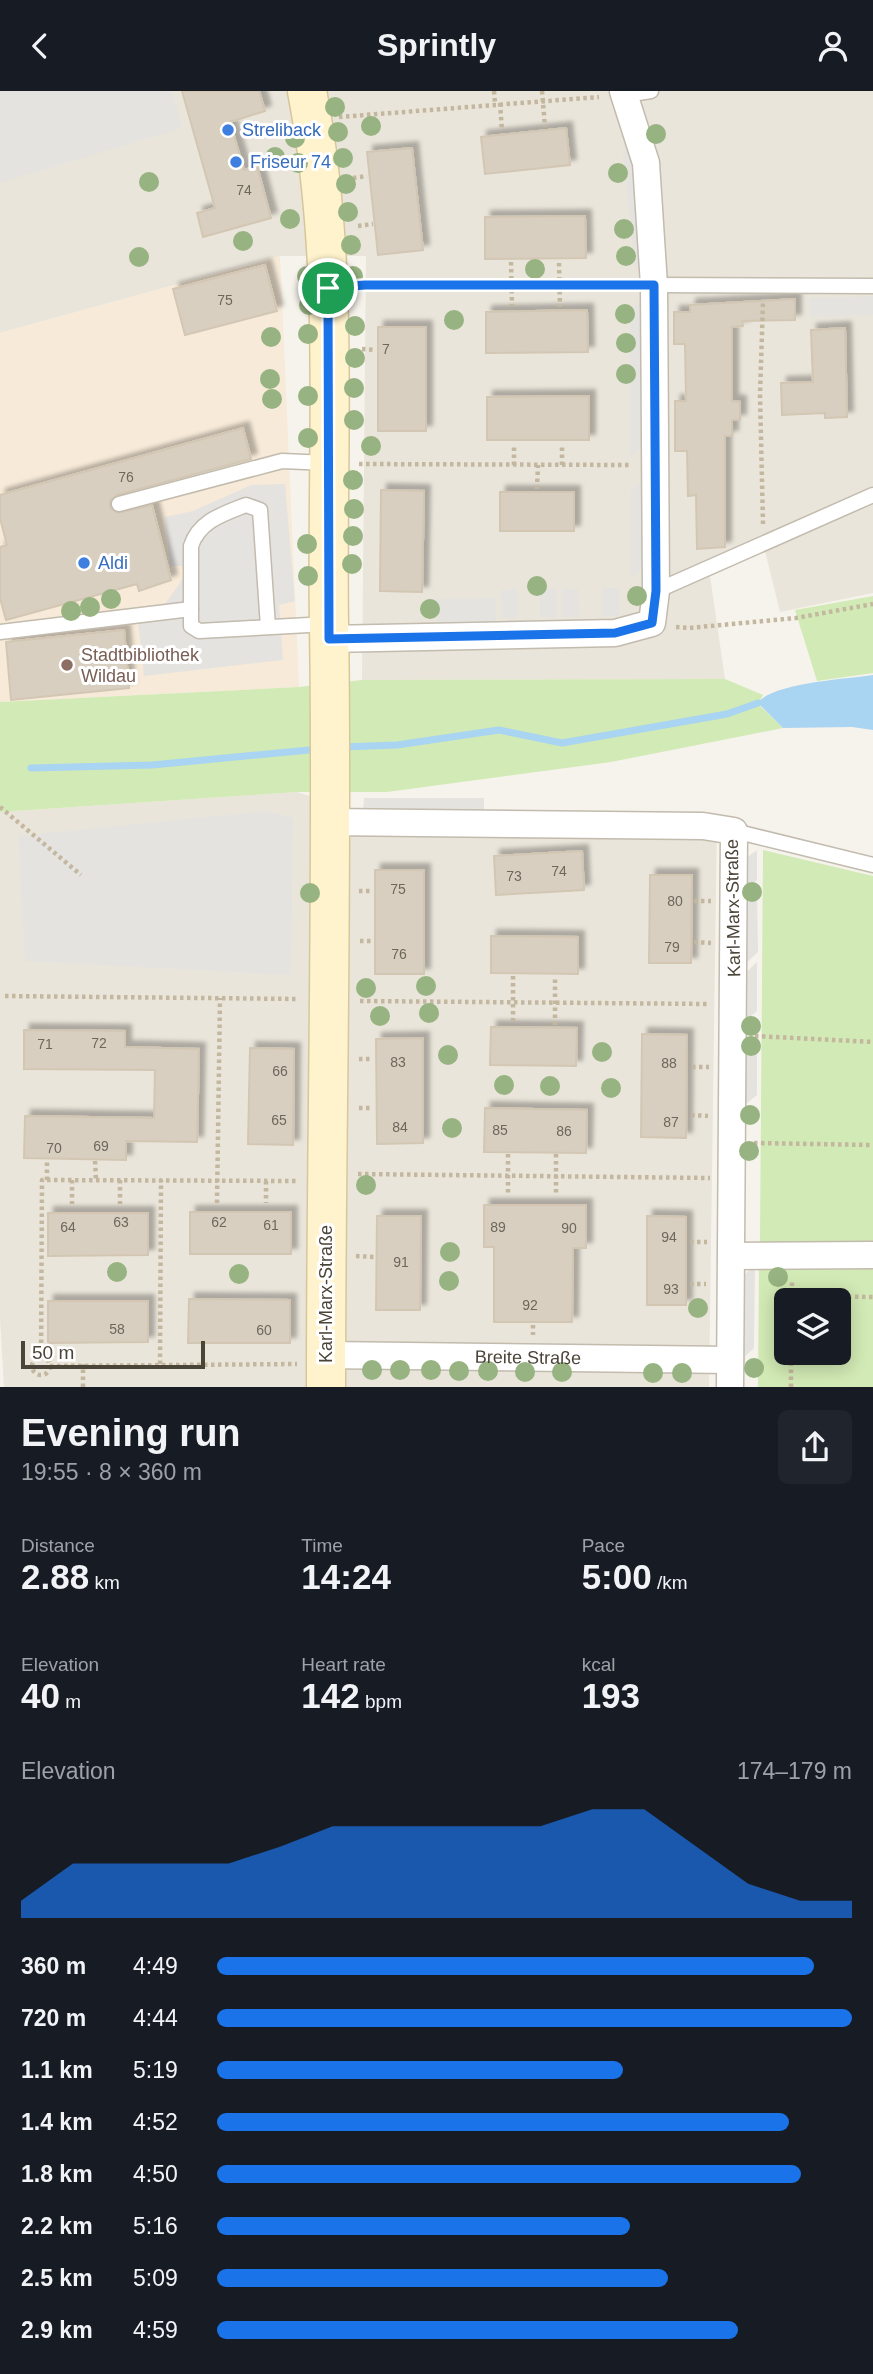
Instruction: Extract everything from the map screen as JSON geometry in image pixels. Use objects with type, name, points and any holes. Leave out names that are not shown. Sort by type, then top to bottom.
[{"type":"main road","points":[[310,106],[325,217],[328,288],[329,810]]},
{"type":"main road","name":"Karl-Marx-Straße","points":[[326,1369],[329,810]]},
{"type":"street","points":[[329,645],[615,633],[652,623],[656,591],[654,285],[646,163],[624,93]]},
{"type":"street","name":"Karl-Marx-Straße","points":[[329,810],[703,826],[734,831],[732,1178],[723,1249],[730,1387]]},
{"type":"street","points":[[723,1249],[873,1255]]},
{"type":"street","name":"Breite Straße","points":[[326,1369],[730,1360]]},
{"type":"lane","points":[[624,93],[651,91]]},
{"type":"lane","points":[[654,285],[873,286]]},
{"type":"lane","points":[[119,505],[282,461],[330,463]]},
{"type":"lane","points":[[656,591],[873,495]]},
{"type":"lane","points":[[268,627],[260,510],[246,505],[214,518],[195,534],[191,546],[191,626],[199,631],[268,627],[329,645]]},
{"type":"lane","points":[[0,632],[191,610]]},
{"type":"lane","points":[[734,831],[873,865]]},
{"type":"path","points":[[494,91],[502,131]]},
{"type":"path","points":[[542,91],[545,127]]},
{"type":"path","points":[[310,106],[498,104],[624,93]]},
{"type":"path","points":[[353,177],[367,176]]},
{"type":"path","points":[[358,226],[373,224]]},
{"type":"path","points":[[512,262],[512,306]]},
{"type":"path","points":[[559,263],[560,307]]},
{"type":"path","points":[[328,288],[365,285],[654,285]]},
{"type":"path","points":[[764,286],[760,395],[765,543]]},
{"type":"path","points":[[362,349],[376,350]]},
{"type":"path","points":[[514,447],[514,465]]},
{"type":"path","points":[[562,447],[562,465]]},
{"type":"path","points":[[330,463],[656,465]]},
{"type":"path","points":[[537,489],[538,465]]},
{"type":"path","points":[[652,623],[689,628],[796,618],[873,604]]},
{"type":"path","points":[[0,807],[80,875]]},
{"type":"path","points":[[358,891],[373,891]]},
{"type":"path","points":[[513,976],[513,1025]]},
{"type":"path","points":[[555,976],[555,1025]]},
{"type":"path","points":[[5,996],[734,1004]]},
{"type":"path","points":[[217,1203],[220,998]]},
{"type":"path","points":[[762,1037],[873,1042]]},
{"type":"path","points":[[355,1059],[373,1059]]},
{"type":"path","points":[[692,1067],[716,1067]]},
{"type":"path","points":[[355,1108],[373,1108]]},
{"type":"path","points":[[691,1115],[716,1116]]},
{"type":"path","points":[[761,1144],[873,1145]]},
{"type":"path","points":[[508,1154],[508,1196]]},
{"type":"path","points":[[556,1154],[556,1195]]},
{"type":"path","points":[[47,1160],[47,1180]]},
{"type":"path","points":[[95,1161],[96,1180]]},
{"type":"path","points":[[41,1357],[43,1180],[265,1181],[328,1177],[508,1175],[732,1178]]},
{"type":"path","points":[[72,1180],[72,1204]]},
{"type":"path","points":[[120,1180],[120,1203]]},
{"type":"path","points":[[160,1364],[161,1180]]},
{"type":"path","points":[[265,1181],[266,1203]]},
{"type":"path","points":[[690,1242],[723,1249]]},
{"type":"path","points":[[355,1256],[374,1257]]},
{"type":"path","points":[[690,1284],[715,1284]]},
{"type":"path","points":[[851,1297],[873,1297]]},
{"type":"path","points":[[41,1357],[33,1363],[36,1373],[43,1374],[50,1366],[83,1364],[326,1369]]},
{"type":"path","points":[[41,1357],[48,1360],[50,1366]]},
{"type":"path","points":[[83,1364],[83,1387]]},
{"type":"path","points":[[791,1365],[791,1387]]},
{"type":"shaded area","points":[[0,91],[873,91],[873,593],[780,612],[765,551],[710,576],[725,679],[362,680],[366,256],[280,256],[0,333]]},
{"type":"shaded area","points":[[0,91],[172,91],[182,128],[0,183]]},
{"type":"shaded area","points":[[633,137],[646,261],[635,270],[623,153]]},
{"type":"shaded area","points":[[280,256],[299,687],[0,702],[0,333]]},
{"type":"shaded area","points":[[646,295],[647,442],[630,456],[630,311]]},
{"type":"shaded area","points":[[873,296],[873,315],[810,317],[809,299]]},
{"type":"shaded area","points":[[647,475],[648,565],[631,578],[631,491]]},
{"type":"shaded area","points":[[285,484],[295,601],[279,605],[283,660],[144,676],[138,622],[154,620],[184,577],[185,566],[170,566],[165,517],[193,511],[251,485]]},
{"type":"shaded area","points":[[602,588],[619,588],[619,616],[602,616]]},
{"type":"shaded area","points":[[518,589],[518,618],[502,618],[501,590]]},
{"type":"shaded area","points":[[540,589],[557,589],[557,617],[540,617]]},
{"type":"shaded area","points":[[562,589],[578,589],[579,617],[562,617]]},
{"type":"shaded area","points":[[496,598],[496,621],[437,622],[436,599]]},
{"type":"shaded area","points":[[297,792],[361,813],[717,819],[709,1387],[4,1387],[0,1319],[0,812]]},
{"type":"shaded area","points":[[364,798],[484,798],[484,813],[363,811]]},
{"type":"shaded area","points":[[267,811],[293,818],[291,975],[25,961],[18,836]]},
{"type":"shaded area","points":[[757,850],[757,880],[742,894],[742,861]]},
{"type":"shaded area","points":[[757,891],[758,952],[743,966],[743,903]]},
{"type":"shaded area","points":[[757,962],[757,1011],[742,1024],[743,975]]},
{"type":"shaded area","points":[[757,1046],[757,1095],[741,1108],[742,1058]]},
{"type":"shaded area","points":[[755,1265],[754,1348],[739,1362],[740,1279]]},
{"type":"green space","points":[[873,596],[873,673],[817,681],[795,610]]},
{"type":"green space","points":[[725,679],[763,695],[758,704],[783,728],[611,762],[387,792],[297,792],[0,812],[0,702],[299,687],[362,680]]},
{"type":"green space","points":[[763,850],[873,876],[873,1241],[760,1242]]},
{"type":"green space","points":[[759,1264],[873,1265],[873,1387],[758,1387]]},
{"type":"water","points":[[873,675],[873,730],[852,727],[783,728],[758,703],[766,696],[793,686]]},
{"type":"building","points":[[182,91],[259,91],[265,111],[230,122],[244,170],[257,166],[271,218],[203,237],[197,213],[215,208]]},
{"type":"building","points":[[566,128],[570,165],[485,174],[481,137]]},
{"type":"building","points":[[412,148],[423,250],[378,255],[367,152]]},
{"type":"building","points":[[585,216],[586,258],[485,259],[485,217]]},
{"type":"building","points":[[265,265],[277,311],[185,335],[173,289]]},
{"type":"building","points":[[795,299],[795,320],[742,321],[743,326],[732,327],[732,401],[740,402],[740,420],[732,420],[732,436],[725,436],[725,547],[697,549],[696,495],[688,496],[687,451],[675,451],[675,401],[686,401],[685,344],[674,344],[674,312],[690,312],[690,305]]},
{"type":"building","points":[[587,310],[588,352],[486,353],[486,312]]},
{"type":"building","points":[[378,327],[426,327],[426,431],[378,431]]},
{"type":"building","points":[[845,328],[847,417],[825,418],[825,413],[782,415],[781,383],[813,382],[811,330]]},
{"type":"building","points":[[589,396],[589,440],[487,440],[487,397]]},
{"type":"building","points":[[243,428],[251,459],[117,495],[110,501],[110,507],[117,513],[152,505],[171,580],[139,591],[137,584],[6,620],[0,598],[0,547],[7,545],[0,518],[0,495]]},
{"type":"building","points":[[381,490],[424,491],[422,592],[380,591]]},
{"type":"building","points":[[500,492],[574,492],[574,531],[500,531]]},
{"type":"building","name":"Stadtbibliothek Wildau","points":[[124,630],[129,688],[11,700],[6,642]]},
{"type":"building","points":[[582,851],[584,890],[496,895],[494,856]]},
{"type":"building","points":[[375,870],[424,870],[424,974],[375,974]]},
{"type":"building","points":[[650,875],[692,875],[691,963],[649,963]]},
{"type":"building","points":[[491,936],[578,937],[578,974],[491,973]]},
{"type":"building","points":[[491,1027],[577,1028],[576,1066],[490,1065]]},
{"type":"building","points":[[24,1030],[125,1031],[125,1047],[199,1049],[197,1142],[126,1141],[126,1160],[24,1158],[25,1116],[154,1118],[155,1070],[24,1069]]},
{"type":"building","points":[[642,1034],[687,1035],[686,1138],[641,1137]]},
{"type":"building","points":[[423,1038],[423,1143],[377,1144],[376,1039]]},
{"type":"building","points":[[250,1048],[294,1049],[293,1145],[248,1144]]},
{"type":"building","points":[[485,1108],[587,1110],[586,1153],[484,1152]]},
{"type":"building","points":[[484,1205],[586,1205],[586,1248],[573,1248],[572,1322],[494,1322],[494,1247],[484,1247]]},
{"type":"building","points":[[190,1212],[291,1212],[291,1254],[190,1254]]},
{"type":"building","points":[[48,1213],[148,1213],[148,1255],[48,1256]]},
{"type":"building","points":[[377,1216],[421,1216],[420,1310],[376,1310]]},
{"type":"building","points":[[647,1216],[686,1217],[686,1305],[647,1305]]},
{"type":"building","points":[[189,1299],[290,1300],[290,1343],[188,1343]]},
{"type":"building","points":[[48,1301],[148,1301],[148,1342],[48,1343]]},
{"type":"waterway","points":[[342,747],[397,745],[499,730],[562,743],[727,714],[758,703]]},
{"type":"waterway","points":[[31,768],[152,765],[320,749]]},
{"type":"place","name":"Streliback","points":[[228,130]]},
{"type":"place","name":"Friseur 74","points":[[236,162]]},
{"type":"place","name":"Aldi","points":[[84,563]]},
{"type":"place","name":"Stadtbibliothek Wildau","points":[[67,665]]},
{"type":"route","points":[[365,285],[654,285],[656,591],[652,623],[615,633],[329,639],[328,288],[365,285]]}]
